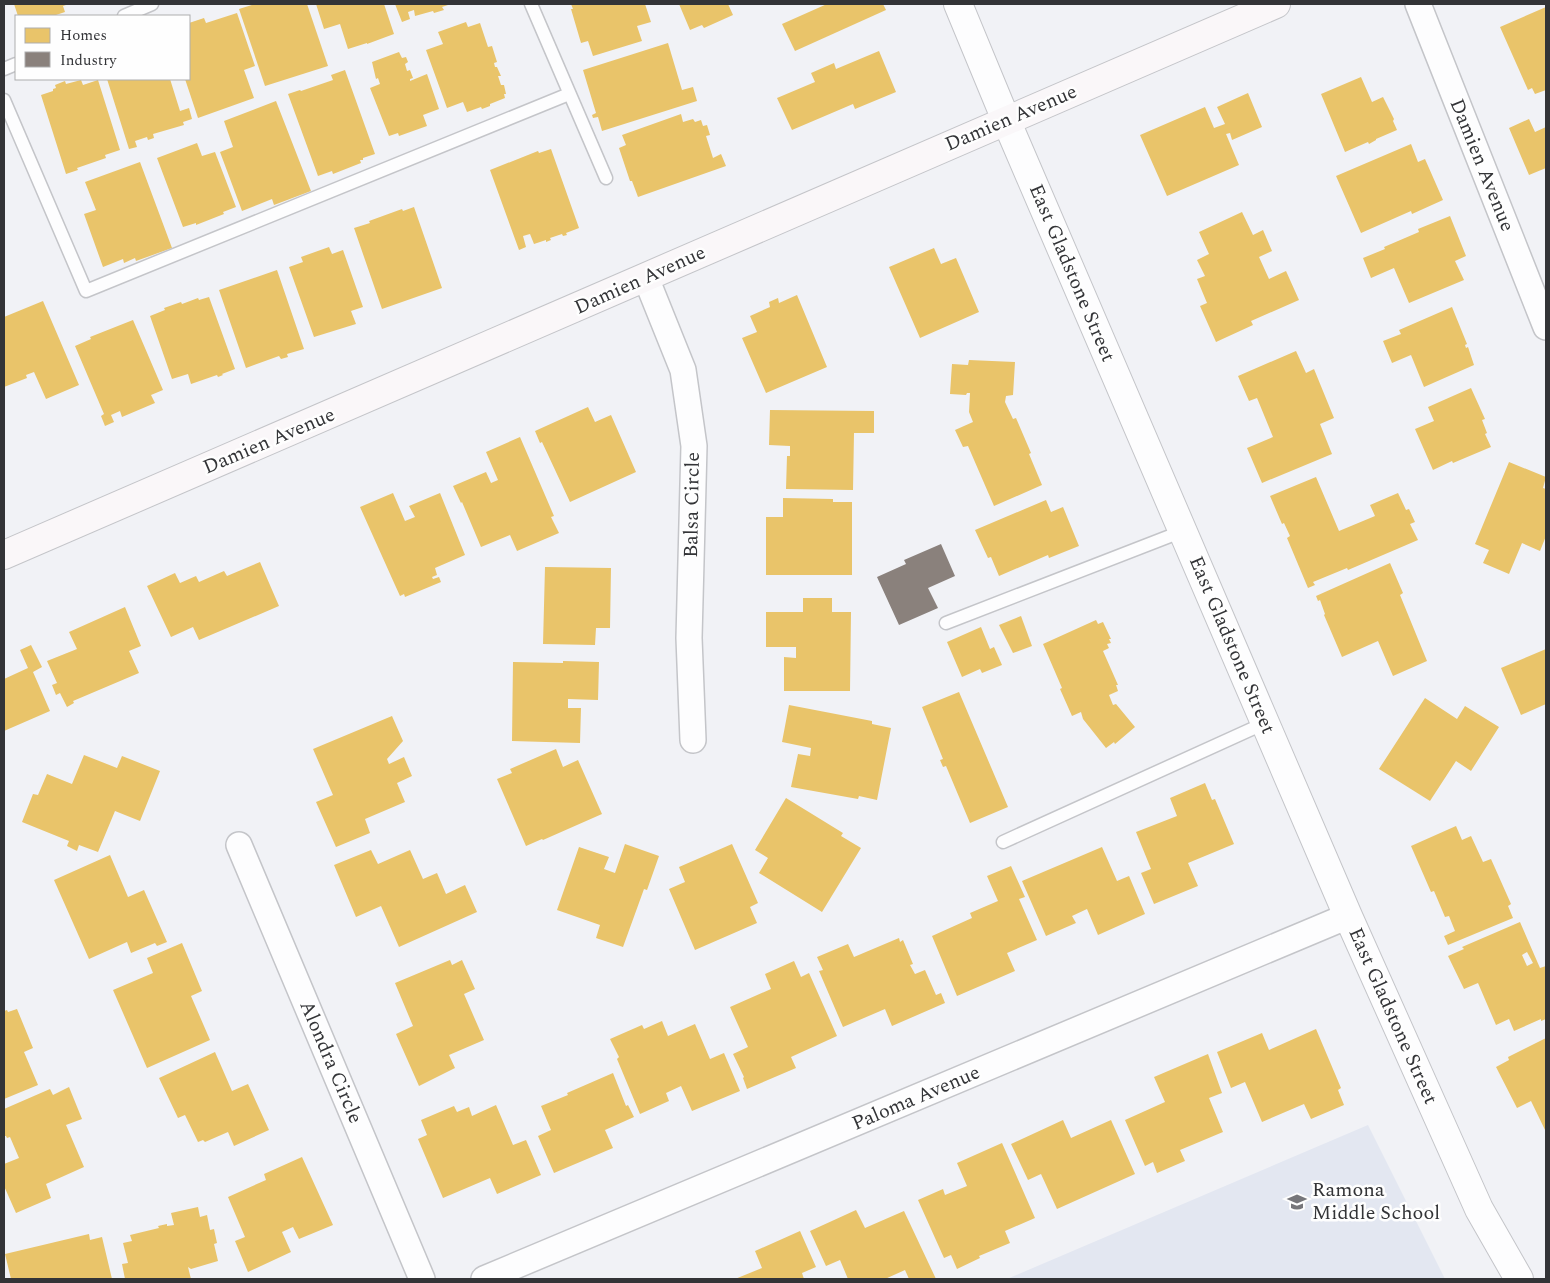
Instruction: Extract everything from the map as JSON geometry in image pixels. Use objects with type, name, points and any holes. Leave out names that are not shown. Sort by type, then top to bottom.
[{"type":"main road","name":"Damien Avenue","points":[[4,556],[1276,4]]},
{"type":"street","name":"East Gladstone Street","points":[[958,4],[1348,916],[1479,1209],[1519,1279]]},
{"type":"street","name":"Damien Avenue","points":[[1418,4],[1546,327]]},
{"type":"street","name":"Balsa Circle","points":[[646,278],[683,370],[694,446],[689,638],[693,740]]},
{"type":"street","name":"Alondra Circle","points":[[240,845],[422,1279]]},
{"type":"street","name":"Paloma Avenue","points":[[484,1279],[1348,916]]},
{"type":"lane","points":[[126,15],[152,4]]},
{"type":"lane","points":[[531,4],[606,178]]},
{"type":"lane","points":[[4,100],[86,291],[569,94]]},
{"type":"lane","points":[[946,623],[1183,531]]},
{"type":"lane","points":[[1003,842],[1265,723]]},
{"type":"shaded area","name":"Ramona Middle School","points":[[1368,1125],[1445,1279],[1007,1279]]},
{"type":"building: Homes","points":[[14,4],[69,4],[63,6],[65,12],[56,15],[18,15]]},
{"type":"building: Homes","points":[[255,4],[307,4],[328,66],[265,86],[239,9]]},
{"type":"building: Homes","points":[[316,4],[384,4],[394,34],[348,49],[340,24],[324,29]]},
{"type":"building: Homes","points":[[395,4],[451,4],[442,7],[444,10],[434,13],[433,11],[415,16],[414,10],[408,12],[410,19],[402,22]]},
{"type":"building: Homes","points":[[571,4],[645,4],[651,22],[637,26],[642,41],[593,56],[588,41],[581,43]]},
{"type":"building: Homes","points":[[679,4],[728,4],[733,15],[704,28],[702,25],[690,30]]},
{"type":"building: Homes","points":[[827,4],[883,4],[886,10],[795,51],[782,24]]},
{"type":"building: Homes","points":[[1546,7],[1546,90],[1535,94],[1532,88],[1528,90],[1500,27]]},
{"type":"building: Homes","points":[[237,13],[255,66],[244,70],[254,98],[198,118],[185,80],[190,80],[190,23],[204,18],[206,23]]},
{"type":"building: Homes","points":[[466,22],[468,27],[480,23],[488,47],[492,46],[497,62],[494,63],[495,67],[497,67],[501,76],[498,76],[501,85],[504,85],[506,94],[504,94],[505,98],[490,104],[490,106],[467,112],[463,102],[447,108],[426,50],[443,44],[438,32]]},
{"type":"building: Homes","points":[[668,43],[682,90],[693,87],[697,101],[602,131],[598,117],[593,118],[592,115],[596,113],[583,70]]},
{"type":"building: Homes","points":[[879,51],[896,92],[855,109],[853,104],[792,130],[777,98],[815,82],[811,73],[834,63],[836,69]]},
{"type":"building: Homes","points":[[399,52],[402,58],[406,57],[408,62],[405,64],[407,71],[410,70],[413,78],[410,81],[427,74],[439,109],[423,115],[427,126],[399,136],[398,133],[389,136],[370,88],[380,84],[378,78],[376,79],[372,62]]},
{"type":"building: Homes","points":[[345,70],[375,154],[363,158],[363,160],[360,160],[361,163],[333,174],[332,171],[318,176],[288,94],[333,80],[331,75]]},
{"type":"building: Homes","points":[[1361,77],[1372,102],[1383,97],[1394,119],[1397,130],[1369,144],[1368,142],[1345,152],[1321,94]]},
{"type":"building: Homes","points":[[81,80],[83,85],[98,80],[120,150],[105,155],[106,158],[66,174],[41,95],[53,91],[56,88],[55,85],[65,81],[66,84]]},
{"type":"building: Homes","points":[[107,80],[170,80],[180,111],[189,108],[192,119],[183,122],[184,125],[153,134],[154,138],[148,140],[147,137],[135,141],[137,147],[129,149]]},
{"type":"building: Homes","points":[[1248,93],[1262,127],[1232,140],[1230,133],[1226,134],[1239,165],[1167,196],[1140,135],[1205,107],[1214,128],[1225,124],[1217,107]]},
{"type":"building: Homes","points":[[276,101],[311,191],[274,205],[272,199],[242,211],[220,152],[233,147],[224,121]]},
{"type":"building: Homes","points":[[681,114],[683,122],[693,119],[695,122],[701,120],[703,126],[707,125],[710,135],[706,136],[713,158],[721,154],[726,166],[638,197],[632,181],[630,181],[619,148],[626,145],[622,135]]},
{"type":"building: Homes","points":[[1529,119],[1535,132],[1546,127],[1546,168],[1529,175],[1509,128]]},
{"type":"building: Homes","points":[[197,143],[202,156],[215,152],[236,207],[196,225],[196,223],[183,227],[157,158]]},
{"type":"building: Homes","points":[[1411,144],[1418,162],[1425,159],[1443,200],[1412,214],[1411,211],[1361,233],[1336,176]]},
{"type":"building: Homes","points":[[551,149],[579,228],[566,233],[567,235],[563,236],[562,234],[550,238],[551,240],[546,242],[546,240],[534,244],[530,234],[523,236],[526,247],[519,250],[490,170],[538,151],[539,153]]},
{"type":"building: Homes","points":[[140,162],[172,248],[136,261],[135,258],[124,263],[123,259],[103,267],[84,214],[96,210],[85,182]]},
{"type":"building: Homes","points":[[414,207],[442,288],[382,309],[354,228],[402,209],[403,211]]},
{"type":"building: Homes","points":[[1242,212],[1253,235],[1263,230],[1272,251],[1259,257],[1269,279],[1286,271],[1299,300],[1251,321],[1253,325],[1216,342],[1200,306],[1207,303],[1197,279],[1205,276],[1197,260],[1209,254],[1199,232]]},
{"type":"building: Homes","points":[[1450,216],[1466,256],[1455,261],[1464,280],[1409,303],[1394,268],[1371,278],[1363,258],[1419,232],[1418,229]]},
{"type":"building: Homes","points":[[329,247],[332,254],[343,250],[363,307],[351,311],[356,324],[314,337],[289,267],[303,262],[301,257]]},
{"type":"building: Homes","points":[[934,248],[941,264],[956,258],[979,312],[920,338],[889,267]]},
{"type":"building: Homes","points":[[277,270],[304,349],[287,354],[288,357],[281,359],[279,356],[246,368],[219,290]]},
{"type":"building: Homes","points":[[797,295],[827,367],[766,393],[742,338],[757,332],[750,316],[770,307],[769,302],[778,298],[779,303]]},
{"type":"building: Homes","points":[[209,297],[235,369],[218,377],[217,375],[191,384],[188,374],[172,379],[150,316],[165,310],[164,308],[181,302],[182,304],[198,298],[199,300]]},
{"type":"building: Homes","points":[[43,301],[79,385],[46,399],[34,372],[26,375],[27,378],[4,387],[4,317]]},
{"type":"building: Homes","points":[[1452,307],[1474,365],[1424,387],[1411,355],[1392,363],[1383,341],[1401,334],[1399,330]]},
{"type":"building: Homes","points":[[133,320],[163,390],[151,395],[155,403],[122,417],[120,411],[111,415],[114,422],[105,426],[101,416],[104,414],[75,346],[91,339],[90,337]]},
{"type":"building: Homes","points":[[1296,351],[1306,373],[1314,369],[1334,418],[1320,424],[1332,454],[1262,483],[1247,448],[1273,437],[1257,398],[1249,401],[1238,376]]},
{"type":"building: Homes","points":[[969,360],[1015,362],[1013,395],[1006,396],[1005,402],[1013,419],[1016,418],[1042,485],[994,506],[968,446],[963,447],[955,430],[973,422],[969,412],[970,393],[966,395],[950,394],[952,364],[968,365]]},
{"type":"building: Homes","points":[[1471,388],[1485,419],[1482,420],[1487,433],[1485,434],[1491,447],[1433,470],[1415,429],[1434,421],[1428,407]]},
{"type":"building: Homes","points":[[588,407],[595,422],[611,415],[636,472],[570,502],[535,431]]},
{"type":"building: Homes","points":[[770,410],[874,411],[874,433],[854,433],[853,490],[786,489],[787,456],[790,456],[790,446],[769,445]]},
{"type":"building: Homes","points":[[520,437],[554,516],[551,517],[559,533],[517,551],[510,535],[481,547],[462,502],[453,486],[486,472],[491,483],[498,480],[486,452]]},
{"type":"building: Homes","points":[[1509,462],[1546,477],[1543,488],[1546,489],[1546,536],[1540,551],[1522,543],[1509,574],[1483,563],[1489,550],[1475,544]]},
{"type":"building: Homes","points":[[1316,477],[1339,531],[1375,516],[1370,505],[1398,493],[1406,510],[1409,509],[1415,522],[1410,524],[1418,540],[1348,570],[1347,568],[1313,582],[1315,585],[1308,588],[1287,538],[1290,536],[1284,523],[1282,524],[1270,496]]},
{"type":"building: Homes","points":[[393,493],[405,521],[415,517],[409,506],[440,493],[465,555],[435,568],[437,575],[432,577],[433,579],[439,577],[441,582],[405,597],[404,594],[400,596],[360,507]]},
{"type":"building: Homes","points":[[783,498],[833,499],[833,502],[852,502],[852,575],[766,575],[766,517],[783,517]]},
{"type":"building: Homes","points":[[1046,500],[1051,512],[1063,507],[1079,546],[1049,558],[1048,555],[999,576],[991,557],[988,558],[975,530]]},
{"type":"building: Homes","points":[[260,562],[279,606],[199,640],[193,627],[171,637],[147,586],[175,573],[180,583],[196,576],[199,582],[224,571],[227,576]]},
{"type":"building: Homes","points":[[1390,563],[1403,593],[1400,595],[1427,661],[1393,676],[1378,641],[1342,657],[1324,615],[1320,600],[1318,601],[1316,596]]},
{"type":"building: Homes","points":[[545,567],[611,568],[610,628],[596,628],[595,645],[543,644]]},
{"type":"building: Homes","points":[[803,598],[832,598],[832,612],[851,612],[850,691],[784,691],[784,657],[796,658],[796,647],[766,647],[766,612],[803,612]]},
{"type":"building: Homes","points":[[125,607],[141,646],[129,651],[139,673],[73,701],[74,703],[67,707],[60,693],[56,695],[52,685],[57,683],[47,661],[77,649],[69,632]]},
{"type":"building: Homes","points":[[1021,616],[1032,646],[1013,653],[999,625]]},
{"type":"building: Homes","points":[[1096,620],[1098,624],[1103,622],[1111,639],[1109,639],[1111,643],[1107,644],[1109,648],[1103,651],[1118,685],[1116,685],[1118,691],[1109,695],[1113,705],[1116,704],[1135,727],[1115,744],[1114,742],[1106,748],[1083,719],[1081,712],[1072,716],[1043,644]]},
{"type":"building: Homes","points":[[981,627],[990,649],[994,647],[1002,665],[982,673],[980,669],[962,677],[947,642]]},
{"type":"building: Homes","points":[[31,645],[42,667],[33,672],[50,711],[4,731],[4,679],[28,668],[20,650]]},
{"type":"building: Homes","points":[[1546,649],[1546,704],[1521,715],[1501,668]]},
{"type":"building: Homes","points":[[563,661],[599,662],[598,700],[568,699],[568,708],[581,708],[580,743],[512,741],[513,662],[563,663]]},
{"type":"building: Homes","points":[[959,692],[1008,807],[970,823],[946,766],[943,767],[940,760],[943,759],[922,707]]},
{"type":"building: Homes","points":[[1425,698],[1457,719],[1465,706],[1499,727],[1471,771],[1456,761],[1430,801],[1379,769]]},
{"type":"building: Homes","points":[[789,705],[872,721],[872,724],[891,728],[877,800],[859,796],[858,799],[791,787],[798,754],[810,756],[811,748],[782,742]]},
{"type":"building: Homes","points":[[392,716],[403,741],[387,759],[389,764],[404,757],[412,776],[397,783],[405,802],[365,819],[370,833],[336,847],[316,802],[333,795],[313,749]]},
{"type":"building: Homes","points":[[556,749],[563,767],[578,760],[602,814],[526,846],[497,779],[512,773],[510,769]]},
{"type":"building: Homes","points":[[84,755],[117,768],[122,756],[160,771],[140,821],[115,811],[98,852],[79,845],[77,851],[67,846],[69,841],[22,822],[33,794],[38,795],[47,774],[72,784]]},
{"type":"building: Homes","points":[[1205,783],[1212,800],[1215,799],[1234,844],[1188,863],[1198,886],[1154,904],[1141,873],[1151,869],[1136,832],[1177,816],[1170,798]]},
{"type":"building: Homes","points":[[786,798],[843,833],[841,836],[861,848],[822,912],[759,873],[768,858],[755,850]]},
{"type":"building: Homes","points":[[1456,826],[1462,840],[1471,836],[1483,862],[1491,859],[1511,904],[1508,906],[1513,918],[1448,945],[1444,936],[1455,931],[1449,916],[1445,917],[1434,891],[1431,892],[1411,846]]},
{"type":"building: Homes","points":[[625,844],[659,856],[647,890],[644,889],[623,947],[596,938],[600,925],[557,910],[579,847],[609,857],[604,869],[615,873]]},
{"type":"building: Homes","points":[[732,844],[758,903],[750,907],[757,923],[695,950],[669,889],[685,882],[679,867]]},
{"type":"building: Homes","points":[[1102,847],[1117,881],[1129,876],[1145,914],[1098,935],[1087,909],[1072,916],[1076,923],[1046,936],[1022,881]]},
{"type":"building: Homes","points":[[371,850],[378,864],[410,850],[423,879],[437,873],[446,894],[465,885],[477,912],[399,947],[381,906],[356,917],[334,865]]},
{"type":"building: Homes","points":[[110,855],[128,897],[144,890],[167,942],[157,946],[155,943],[131,953],[127,942],[89,959],[54,880]]},
{"type":"building: Homes","points":[[1011,866],[1025,897],[1019,899],[1037,940],[1007,953],[1015,971],[957,996],[932,936],[972,918],[970,913],[998,901],[987,876]]},
{"type":"building: Homes","points":[[1520,922],[1540,968],[1546,966],[1546,1019],[1541,1021],[1541,1019],[1514,1031],[1509,1019],[1496,1025],[1478,983],[1464,989],[1448,956],[1464,949],[1462,947]],"holes":[[[1527,952],[1533,963],[1527,966],[1522,955]]]},
{"type":"building: Homes","points":[[899,938],[900,942],[903,940],[913,964],[910,965],[915,974],[925,970],[936,995],[941,993],[945,1003],[892,1026],[885,1009],[843,1027],[819,971],[823,970],[817,957],[848,944],[854,957]]},
{"type":"building: Homes","points":[[182,943],[202,991],[191,996],[210,1040],[147,1068],[113,990],[153,973],[147,958]]},
{"type":"building: Homes","points":[[450,960],[452,965],[462,960],[475,989],[464,994],[484,1040],[449,1055],[455,1068],[419,1086],[396,1034],[413,1026],[395,983]]},
{"type":"building: Homes","points":[[794,961],[801,977],[809,973],[837,1036],[791,1057],[796,1068],[747,1089],[744,1077],[733,1054],[748,1047],[730,1007],[771,989],[765,974]]},
{"type":"building: Homes","points":[[17,1009],[33,1048],[24,1052],[38,1085],[4,1099],[4,1011],[7,1010],[8,1012]]},
{"type":"building: Homes","points":[[662,1021],[668,1036],[695,1024],[710,1059],[724,1053],[740,1091],[692,1111],[681,1086],[666,1093],[669,1101],[640,1114],[617,1059],[619,1057],[610,1039],[642,1025],[644,1029]]},
{"type":"building: Homes","points":[[1316,1029],[1341,1088],[1338,1090],[1344,1105],[1311,1119],[1304,1104],[1262,1122],[1245,1082],[1231,1088],[1217,1052],[1262,1033],[1269,1050]]},
{"type":"building: Homes","points":[[1546,1038],[1546,1132],[1531,1101],[1517,1108],[1496,1067],[1509,1060],[1508,1057]]},
{"type":"building: Homes","points":[[215,1052],[232,1091],[248,1084],[269,1130],[234,1146],[228,1132],[205,1142],[203,1140],[198,1142],[185,1115],[178,1118],[159,1078]]},
{"type":"building: Homes","points":[[1208,1054],[1222,1093],[1209,1098],[1223,1132],[1180,1150],[1185,1161],[1157,1173],[1153,1162],[1145,1166],[1125,1120],[1165,1102],[1154,1077]]},
{"type":"building: Homes","points":[[613,1073],[626,1106],[628,1105],[634,1117],[605,1130],[613,1148],[554,1173],[538,1136],[551,1130],[541,1106]]},
{"type":"building: Homes","points":[[69,1087],[82,1119],[66,1125],[84,1167],[46,1184],[51,1198],[16,1213],[4,1186],[4,1164],[19,1158],[10,1137],[4,1136],[4,1109],[50,1089],[53,1095]]},
{"type":"building: Homes","points":[[496,1105],[513,1145],[526,1140],[541,1175],[497,1194],[490,1178],[443,1198],[418,1139],[427,1135],[421,1120],[454,1106],[457,1112],[469,1107],[472,1116]]},
{"type":"building: Homes","points":[[1063,1120],[1071,1138],[1111,1120],[1135,1174],[1057,1209],[1041,1174],[1028,1180],[1011,1144]]},
{"type":"building: Homes","points":[[1002,1143],[1035,1218],[1005,1231],[1010,1243],[979,1256],[980,1258],[957,1269],[951,1255],[944,1258],[918,1200],[943,1189],[945,1195],[967,1186],[957,1163]]},
{"type":"building: Homes","points":[[302,1157],[333,1225],[299,1239],[293,1227],[282,1232],[291,1252],[248,1272],[235,1241],[245,1237],[228,1197],[266,1180],[264,1174]]},
{"type":"building: Homes","points":[[198,1207],[200,1217],[207,1215],[210,1230],[214,1229],[217,1243],[214,1244],[218,1261],[191,1269],[188,1267],[191,1279],[125,1279],[122,1264],[128,1263],[123,1243],[132,1241],[130,1235],[159,1228],[158,1226],[174,1225],[171,1213]]},
{"type":"building: Homes","points":[[856,1210],[865,1228],[904,1211],[936,1279],[909,1279],[905,1270],[885,1279],[848,1279],[840,1260],[826,1266],[810,1231]]},
{"type":"building: Homes","points":[[800,1231],[816,1267],[802,1273],[804,1279],[735,1279],[762,1268],[755,1251]]},
{"type":"building: Homes","points":[[89,1234],[90,1240],[102,1237],[112,1279],[11,1279],[5,1254]]},
{"type":"building: Industry","points":[[941,544],[955,576],[928,588],[938,608],[899,625],[877,577],[906,564],[904,560]]},
{"type":"place","name":"Ramona Middle School","points":[[1297,1202]]}]
